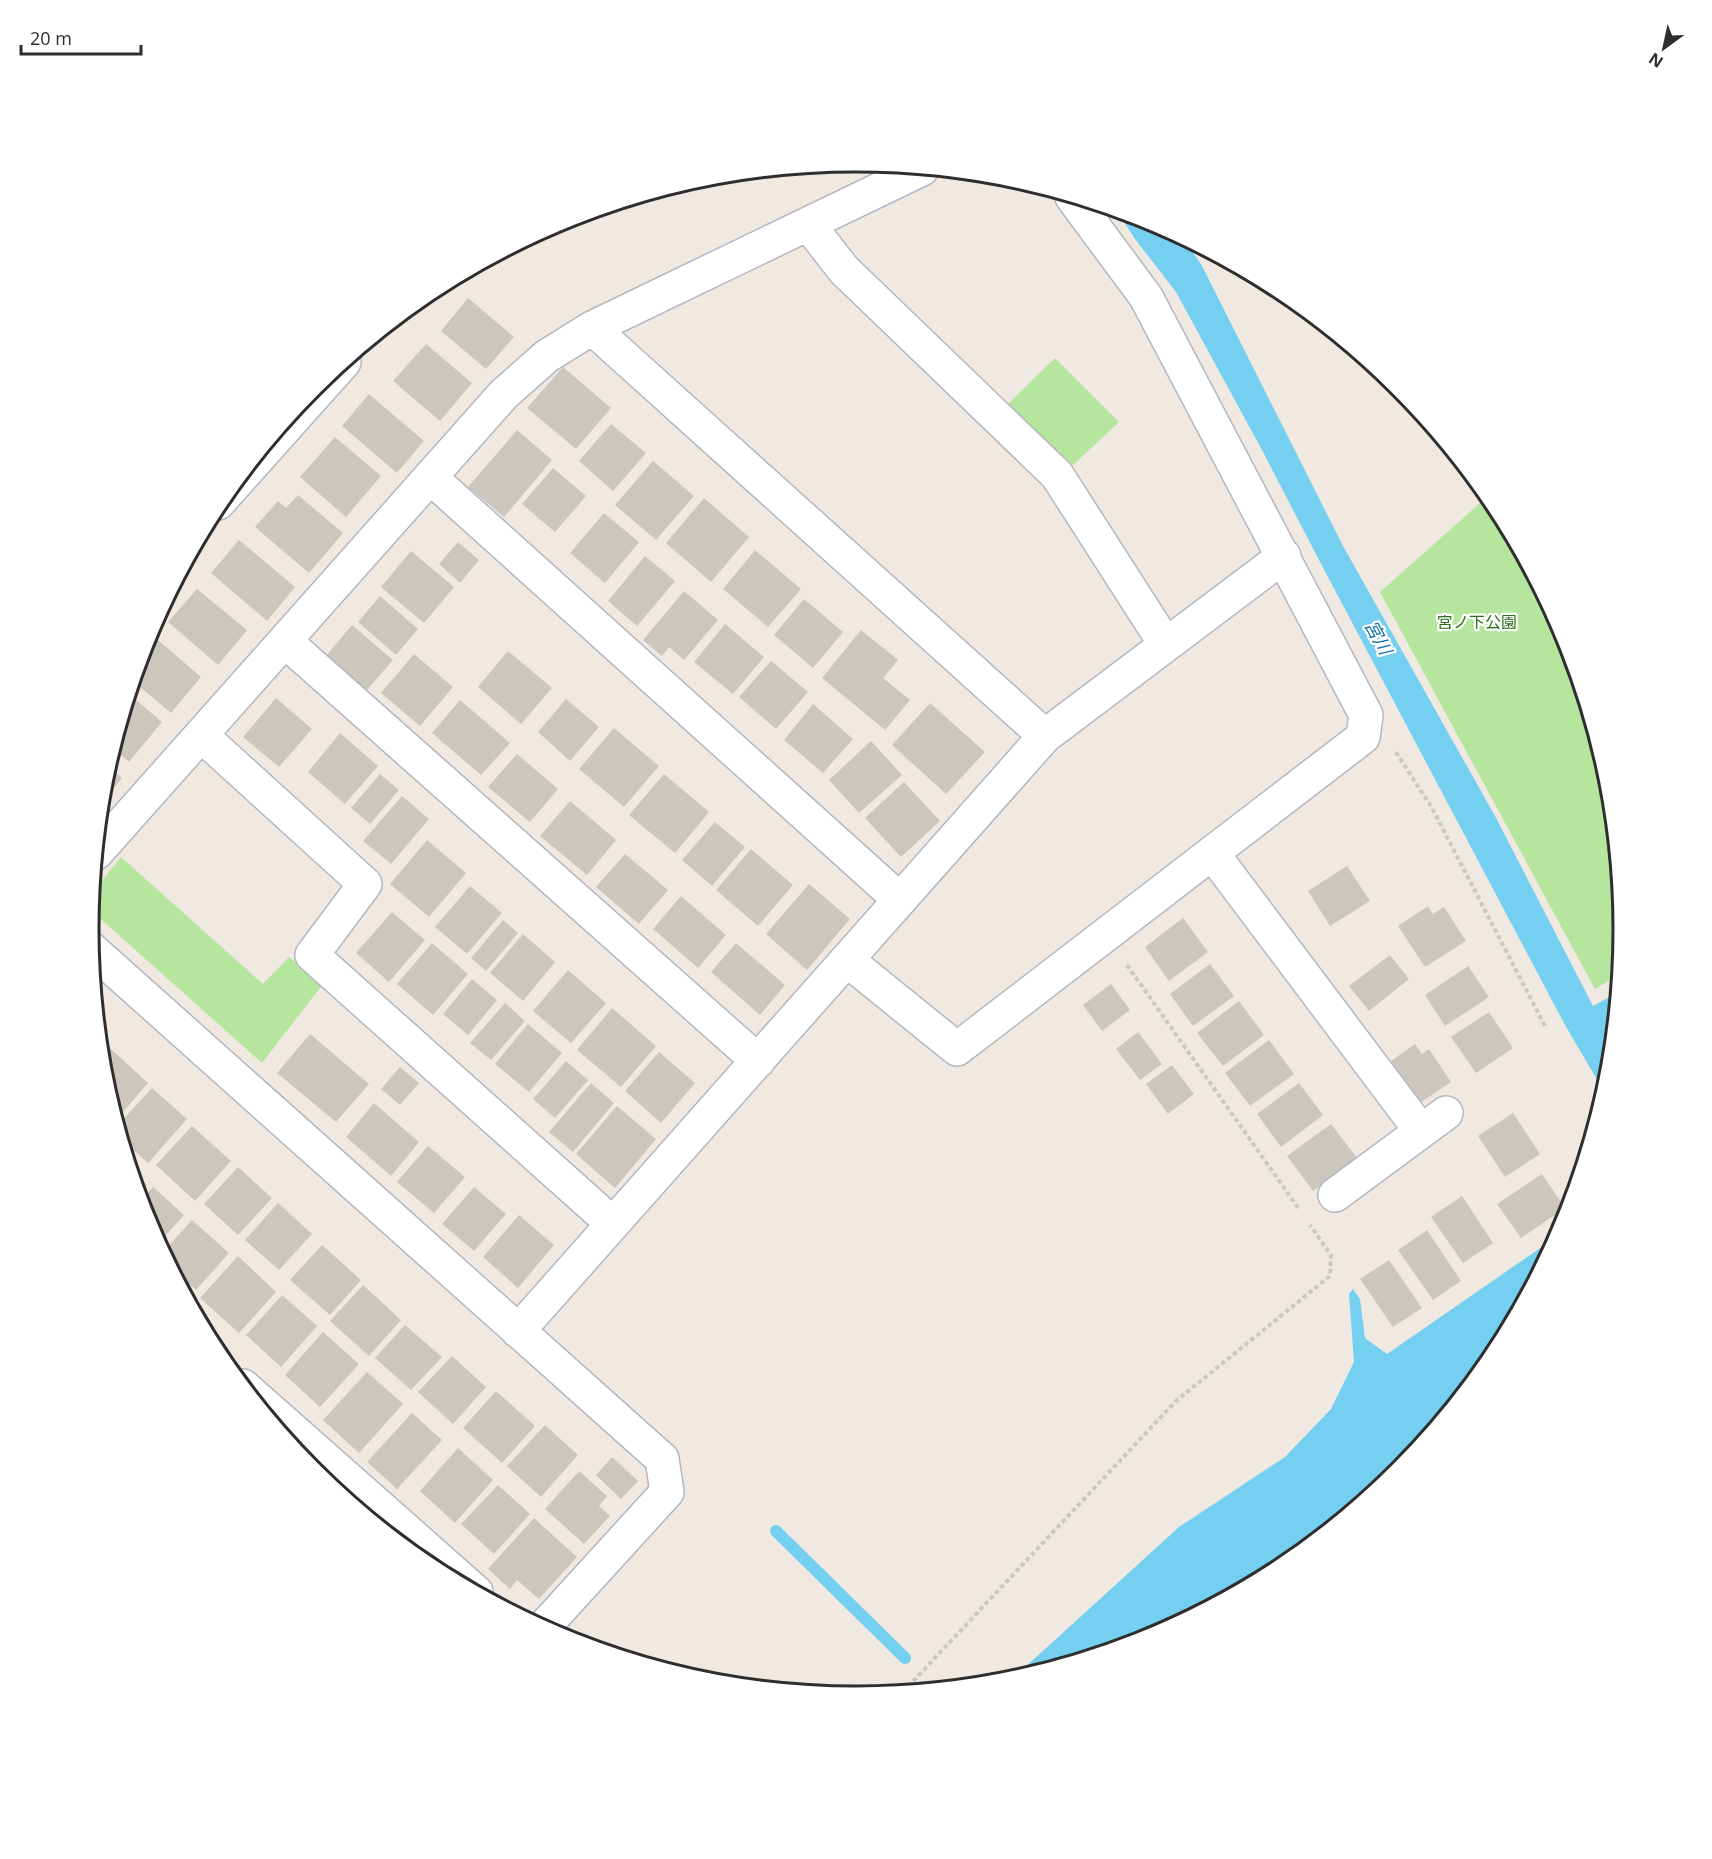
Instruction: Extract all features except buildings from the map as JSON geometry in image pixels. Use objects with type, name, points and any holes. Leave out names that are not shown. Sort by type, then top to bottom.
[{"type":"street","points":[[104,845],[504,394],[547,356],[592,328],[909,174]]},
{"type":"street","points":[[847,960],[957,1049],[1363,737],[1366,715],[1146,297],[1079,207]]},
{"type":"street","points":[[808,224],[844,270],[1057,475],[1166,645]]},
{"type":"street","points":[[592,328],[1045,736]]},
{"type":"street","points":[[430,477],[900,900]]},
{"type":"street","points":[[518,1331],[1045,736],[1284,556]]},
{"type":"street","points":[[285,641],[758,1061]]},
{"type":"street","points":[[201,735],[365,884],[312,955],[613,1224]]},
{"type":"street","points":[[1212,853],[1434,1122],[1335,1196]]},
{"type":"street","points":[[100,957],[662,1459],[668,1492],[549,1621]]},
{"type":"street","points":[[275,1414],[447,1567]]},
{"type":"path","points":[[1365,725],[1387,739],[1432,808],[1546,1028]]},
{"type":"path","points":[[910,1685],[1176,1401],[1330,1276],[1331,1255],[1106,935]]},
{"type":"green space","points":[[1055,358],[1119,422],[1073,465],[1005,407]]},
{"type":"green space","name":"宮ノ下公園","points":[[1481,503],[1512,551],[1535,595],[1573,686],[1598,782],[1607,831],[1613,930],[1611,980],[1595,989],[1380,592]]},
{"type":"green space","points":[[121,857],[263,984],[289,957],[323,984],[262,1063],[99,918],[101,882]]},
{"type":"water","name":"宮川","points":[[1124,222],[1192,251],[1201,264],[1343,546],[1495,816],[1593,1006],[1610,997],[1607,1028],[1597,1080],[1565,1025],[1262,450],[1176,292]]},
{"type":"water","points":[[1543,1246],[1512,1308],[1457,1390],[1391,1465],[1317,1530],[1277,1559],[1191,1608],[1146,1629],[1099,1646],[1025,1667],[1179,1527],[1285,1457],[1331,1409],[1354,1362],[1349,1294],[1353,1289],[1360,1299],[1365,1338],[1387,1354]]},
{"type":"waterway","points":[[776,1531],[905,1658]]}]
